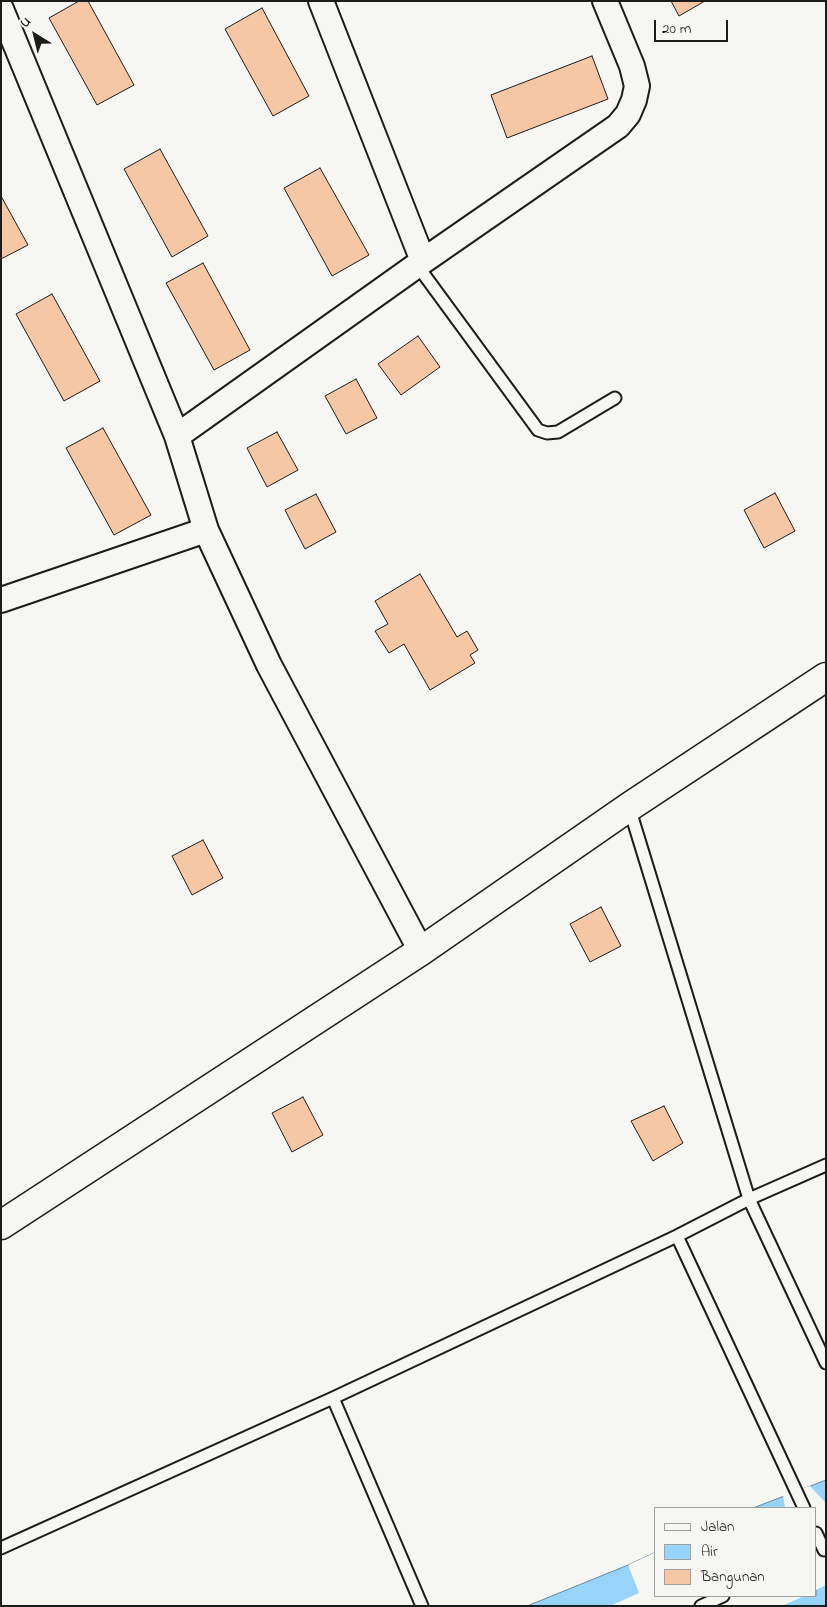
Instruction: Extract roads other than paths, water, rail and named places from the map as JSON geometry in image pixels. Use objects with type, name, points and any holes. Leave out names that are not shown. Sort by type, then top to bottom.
[{"type":"main road","points":[[1,1225],[33,1206],[420,951],[629,807],[826,677]]},
{"type":"street","points":[[321,1],[420,263]]},
{"type":"street","points":[[177,436],[420,263],[618,126],[628,114],[637,86],[632,66],[605,1]]},
{"type":"street","points":[[1,9],[177,436],[206,530],[269,664],[420,951]]},
{"type":"street","points":[[1,600],[206,530]]},
{"type":"lane","points":[[420,263],[538,430],[547,433],[558,432],[615,398]]},
{"type":"lane","points":[[629,807],[749,1199],[826,1362]]},
{"type":"lane","points":[[1,1548],[333,1398],[677,1236],[749,1199],[826,1165]]},
{"type":"lane","points":[[677,1236],[804,1507]]},
{"type":"lane","points":[[333,1398],[422,1606]]},
{"type":"lane","points":[[817,1536],[822,1551]]},
{"type":"lane","points":[[701,1606],[721,1597]]},
{"type":"water","points":[[826,1480],[826,1606],[527,1606],[654,1553],[654,1597],[817,1597],[817,1507],[756,1507]]}]
